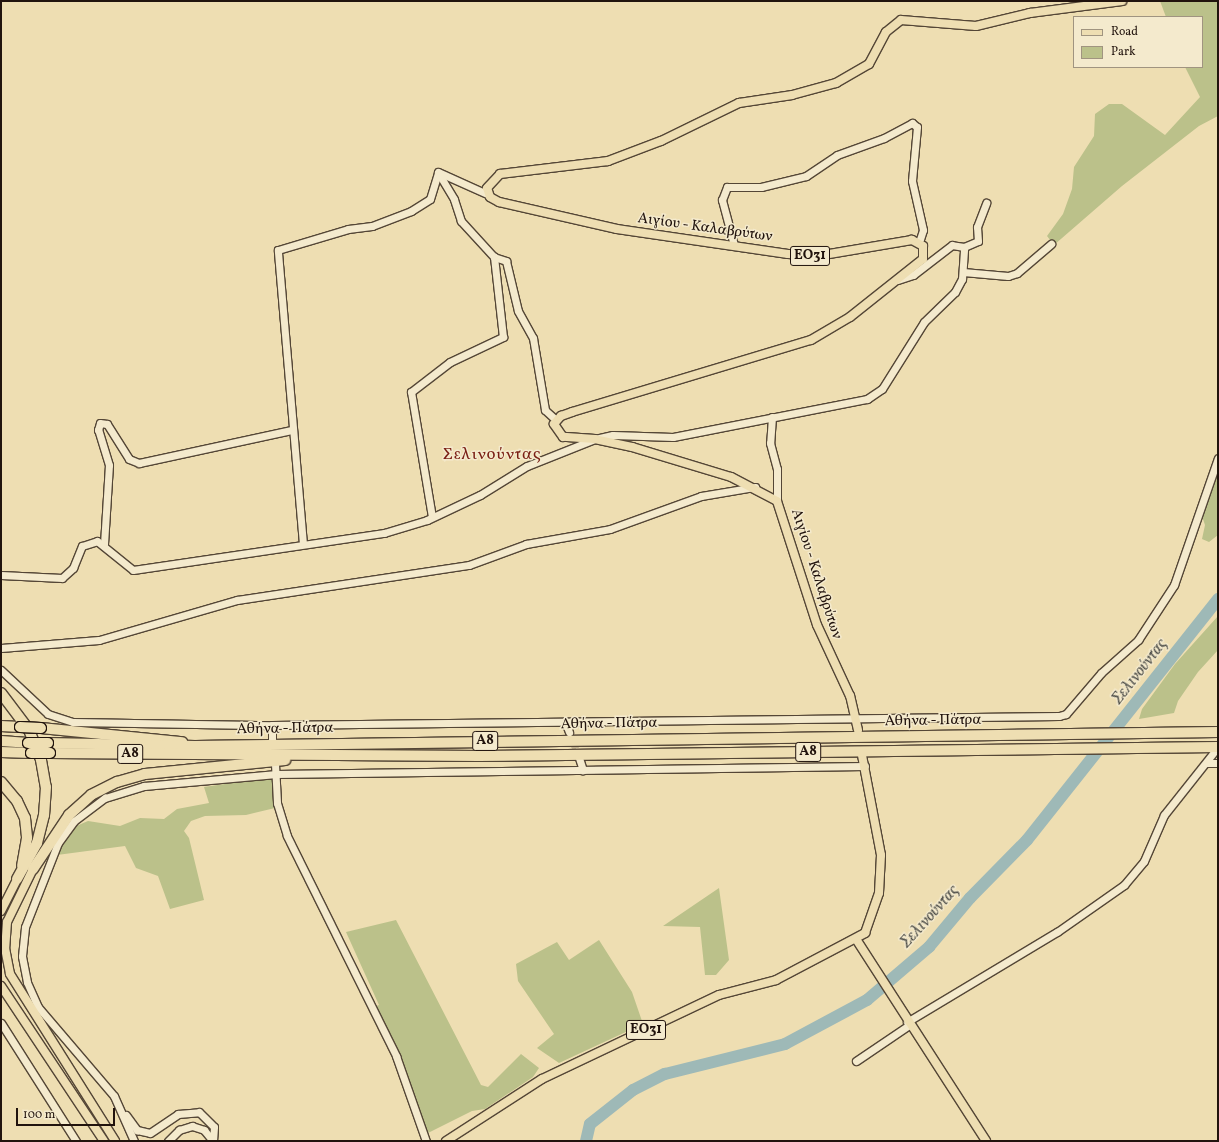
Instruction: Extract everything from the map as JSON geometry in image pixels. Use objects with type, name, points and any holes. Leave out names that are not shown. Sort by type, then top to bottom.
[{"type":"highway","points":[[1,686],[31,721],[50,770],[50,814],[33,869]]},
{"type":"highway","points":[[1,693],[29,730],[41,760],[46,787],[37,842],[17,879]]},
{"type":"highway","points":[[1,726],[168,738],[195,746]]},
{"type":"highway","name":"Αθήνα - Πάτρα","points":[[1,741],[195,746],[1218,732]]},
{"type":"highway","name":"Αθήνα - Πάτρα","points":[[1,752],[306,756],[1189,748],[1216,750]]},
{"type":"highway","points":[[33,869],[69,814],[91,795],[117,782],[145,774],[277,762],[306,756]]},
{"type":"highway","points":[[1,782],[17,801],[27,828],[27,847],[17,879]]},
{"type":"main road","points":[[487,194],[488,183],[500,174],[608,161],[661,141],[739,103],[792,95],[842,80],[868,64],[886,32],[901,20],[976,26],[1030,13],[1122,1]]},
{"type":"main road","name":"Αιγίου - Καλαβρύτων","points":[[487,194],[499,202],[617,229],[817,256],[919,242]]},
{"type":"main road","points":[[556,420],[718,365],[811,340],[835,328],[923,259],[925,250],[919,242]]},
{"type":"main road","name":"Αιγίου - Καλαβρύτων","points":[[556,420],[557,433],[563,437],[595,439],[724,475],[754,487],[777,501],[817,625],[850,696],[858,730]]},
{"type":"main road","name":"ΕΟ31","points":[[446,1141],[542,1079],[719,995],[776,980],[856,938],[868,929],[881,874],[881,855],[862,755]]},
{"type":"main road","points":[[33,869],[7,922],[4,948],[10,974],[115,1141]]},
{"type":"main road","points":[[1,911],[17,879]]},
{"type":"main road","points":[[856,938],[908,1023],[986,1141]]},
{"type":"main road","points":[[1,986],[104,1141]]},
{"type":"street","points":[[734,245],[722,200],[727,187],[761,187],[806,176],[837,155],[884,138],[912,124],[917,127],[912,181],[923,230],[919,242]]},
{"type":"street","points":[[438,172],[487,194]]},
{"type":"street","points":[[438,172],[454,199],[461,220],[494,256],[506,261],[518,311],[533,338],[545,410],[556,420]]},
{"type":"street","points":[[303,544],[291,430],[278,250],[348,229],[376,225],[411,211],[430,199],[438,172]]},
{"type":"street","points":[[892,283],[913,275],[952,245],[964,247],[978,241],[977,227],[986,203]]},
{"type":"street","points":[[963,272],[1008,276],[1017,273],[1051,244]]},
{"type":"street","points":[[1,575],[62,578],[74,568],[82,546],[97,541],[104,544],[133,570],[384,533],[432,517],[480,495],[526,466],[595,439],[613,435],[673,437],[846,404],[877,394],[924,322],[956,292],[963,272],[964,247]]},
{"type":"street","points":[[432,517],[411,392],[456,359],[502,340],[494,256]]},
{"type":"street","points":[[772,417],[770,443],[777,468],[777,501]]},
{"type":"street","points":[[104,544],[109,465],[98,430],[100,423],[107,424],[129,459],[139,463],[291,430]]},
{"type":"street","points":[[1,670],[39,708],[58,720],[272,726],[856,720],[1066,714],[1096,679],[1138,640],[1174,584],[1218,458]]},
{"type":"street","points":[[1,648],[99,640],[230,602],[469,566],[526,544],[610,529],[701,496],[754,487]]},
{"type":"street","points":[[565,722],[569,732]]},
{"type":"street","points":[[272,726],[272,739]]},
{"type":"street","points":[[856,1061],[908,1023],[1058,932],[1124,885],[1144,861],[1158,825],[1216,750]]},
{"type":"street","points":[[579,758],[583,770]]},
{"type":"street","points":[[1207,763],[1218,763]]},
{"type":"street","points":[[275,764],[277,803],[287,836],[396,1056],[426,1141]]},
{"type":"street","points":[[213,1141],[215,1132],[210,1119],[193,1110],[174,1116],[150,1133],[137,1130],[114,1096],[79,1052],[45,1018],[32,996],[24,971],[25,928],[58,844],[86,811],[126,790],[276,774],[865,766]]},
{"type":"street","points":[[1,1023],[76,1141]]},
{"type":"street","points":[[114,1096],[134,1141]]},
{"type":"street","points":[[168,1141],[179,1130],[192,1126],[204,1130],[213,1141]]},
{"type":"green space","points":[[1160,1],[1218,1],[1218,116],[1199,126],[1122,186],[1054,245],[1047,236],[1063,214],[1072,189],[1074,167],[1094,136],[1095,114],[1109,104],[1122,104],[1165,135],[1200,97],[1186,68],[1203,68],[1203,16],[1166,16]]},
{"type":"green space","points":[[1218,465],[1218,535],[1209,542],[1202,539],[1205,525],[1201,513]]},
{"type":"green space","points":[[1218,616],[1218,650],[1198,672],[1178,701],[1174,713],[1139,719],[1142,709],[1175,664]]},
{"type":"green space","points":[[274,777],[275,808],[246,815],[205,816],[191,821],[184,831],[189,838],[204,900],[170,909],[158,876],[136,868],[125,846],[57,855],[74,827],[88,821],[120,826],[140,818],[164,819],[177,809],[209,803],[204,787]]},
{"type":"green space","points":[[719,888],[729,960],[716,975],[705,975],[700,927],[663,926]]},
{"type":"green space","points":[[396,920],[481,1085],[488,1087],[521,1054],[539,1068],[533,1077],[485,1109],[472,1111],[428,1133],[398,1052],[374,1007],[379,1005],[346,932]]},
{"type":"green space","points":[[599,940],[632,992],[643,1024],[559,1063],[537,1048],[554,1034],[518,981],[516,964],[557,942],[569,960]]},
{"type":"waterway","name":"Σελινούντας","points":[[586,1141],[590,1124],[633,1090],[665,1074],[785,1044],[867,1000],[929,947],[970,898],[1027,840],[1218,599]]},
{"type":"tunnel","points":[[569,732],[579,757]]},
{"type":"district","name":"Σελινούντας","points":[[492,455]]}]
